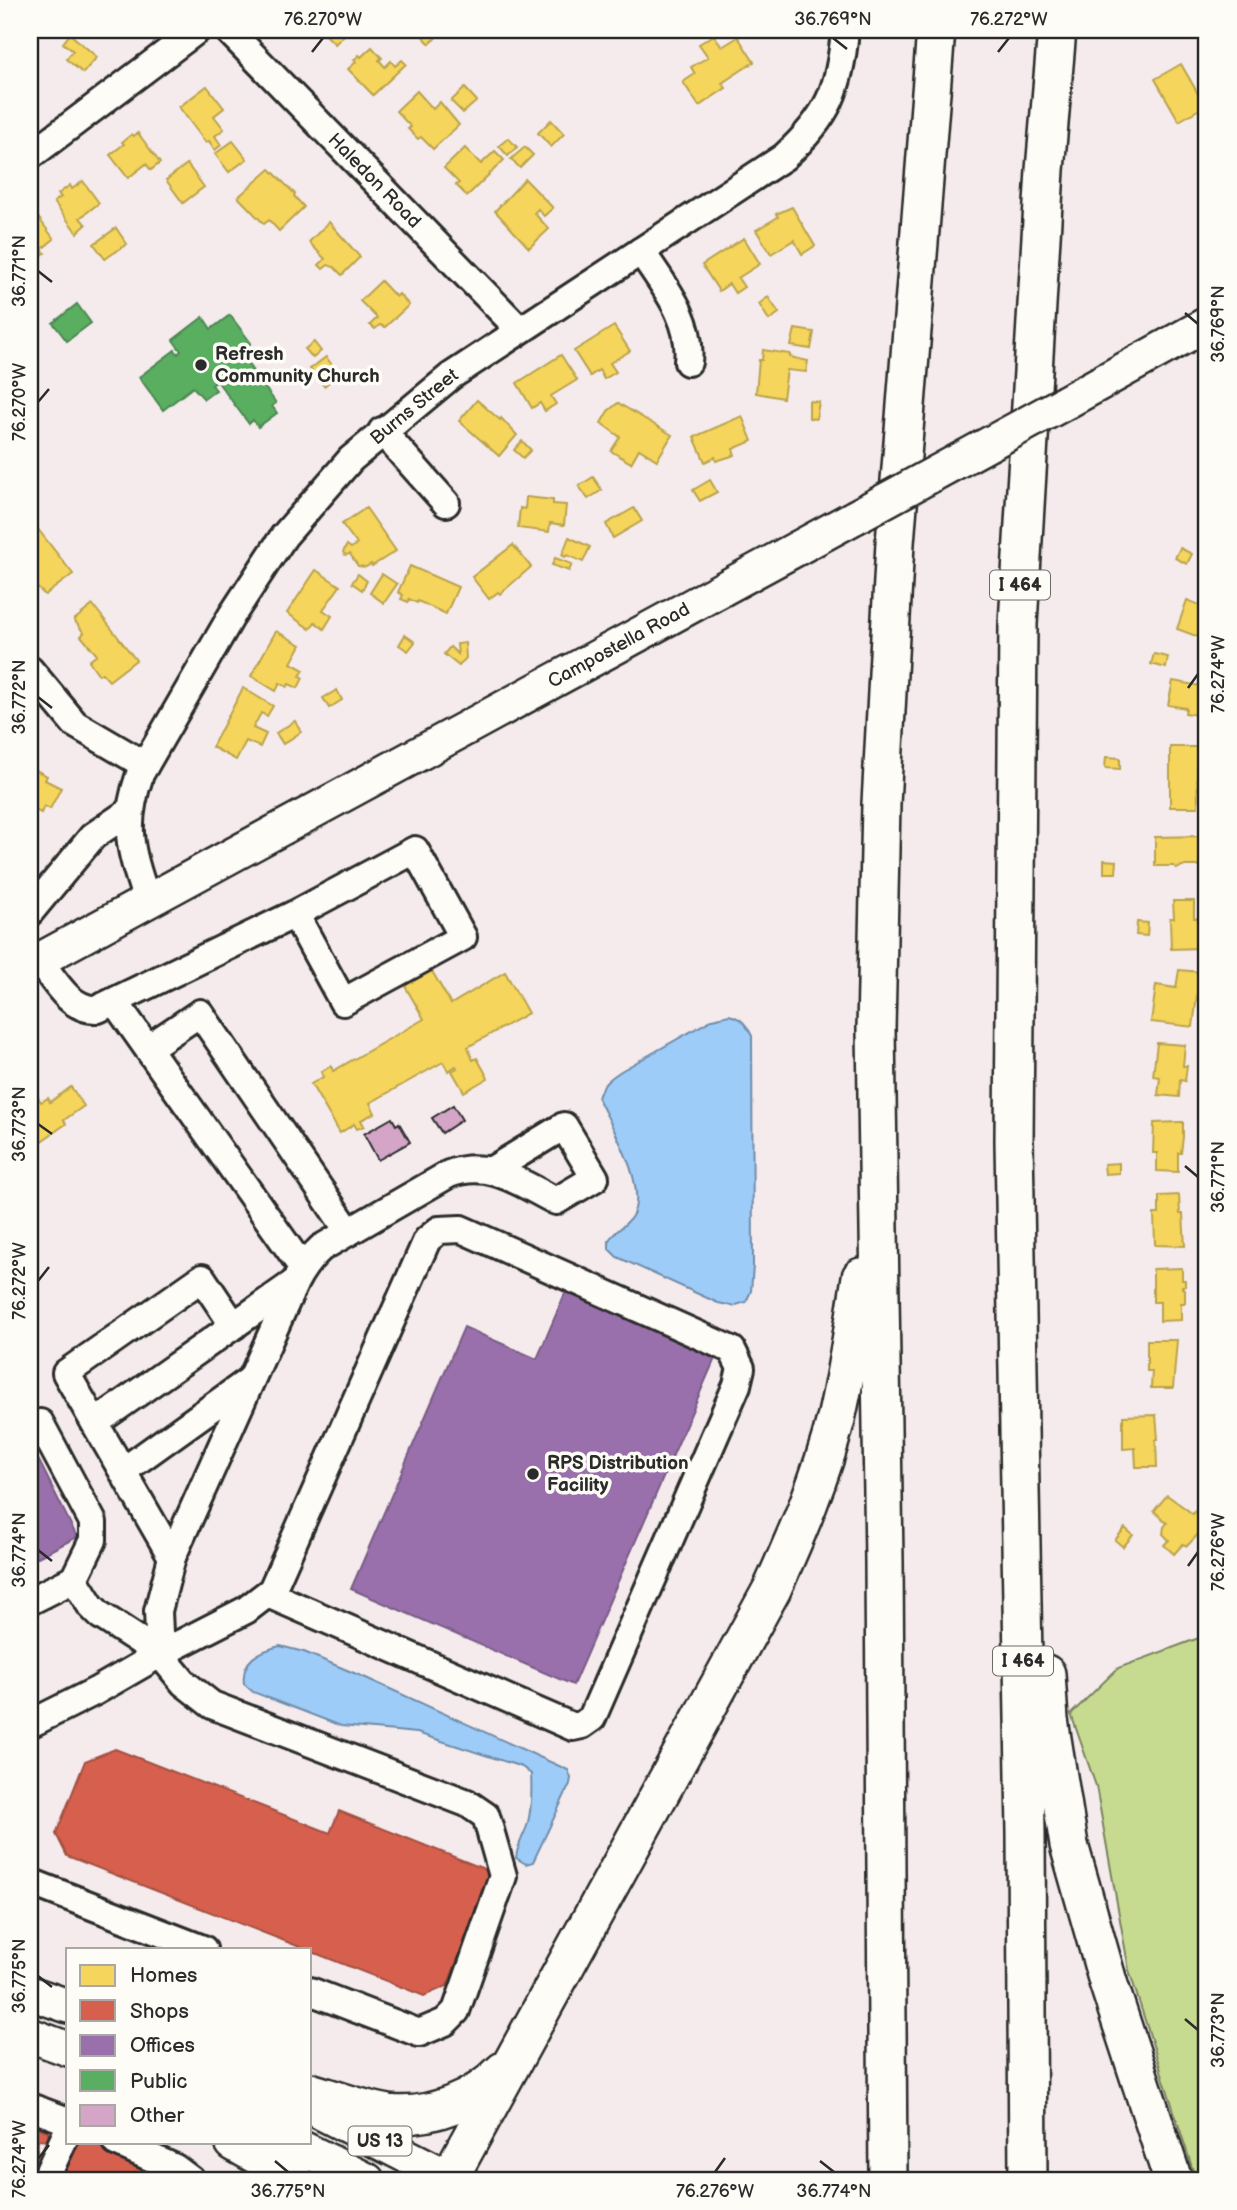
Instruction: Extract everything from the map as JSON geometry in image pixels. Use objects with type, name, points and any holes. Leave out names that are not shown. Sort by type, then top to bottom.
[{"type":"highway","points":[[888,2180],[884,1588],[876,1028],[881,804],[895,543],[936,30]]},
{"type":"highway","name":"I 464","points":[[1028,2180],[1026,1819],[1014,1141],[1018,624],[1045,170],[1057,30]]},
{"type":"highway","points":[[1014,1141],[1042,1638],[1049,1720],[1060,1799],[1083,1899],[1173,2180]]},
{"type":"highway","points":[[450,2179],[766,1601],[796,1536],[835,1420],[851,1347],[877,1176]]},
{"type":"highway","points":[[312,2093],[391,2114],[427,2112],[471,2096],[495,2080],[516,2057]]},
{"type":"highway","points":[[238,2144],[293,2180]]},
{"type":"main road","name":"Campostella Road","points":[[35,963],[1207,324]]},
{"type":"main road","points":[[30,1993],[66,2005]]},
{"type":"main road","points":[[30,2035],[66,2048]]},
{"type":"main road","name":"US 13","points":[[312,2108],[450,2179]]},
{"type":"main road","name":"US 13","points":[[294,2144],[367,2180]]},
{"type":"street","points":[[30,156],[197,30]]},
{"type":"street","name":"Haledon Road","points":[[228,30],[520,330]]},
{"type":"street","name":"Burns Street","points":[[147,901],[132,855],[129,835],[131,801],[145,765],[232,615],[284,536],[351,459],[451,376],[784,157],[808,135],[825,112],[835,90],[845,30]]},
{"type":"street","points":[[642,251],[681,314],[690,349],[688,362]]},
{"type":"street","points":[[382,431],[446,503]]},
{"type":"street","points":[[30,670],[75,724],[145,765]]},
{"type":"street","points":[[30,912],[93,836],[130,811]]},
{"type":"street","points":[[35,963],[68,998],[83,1008],[98,1009],[295,914],[415,850],[463,937],[343,1002],[295,914]]},
{"type":"street","points":[[115,1002],[299,1275]]},
{"type":"street","points":[[148,1048],[200,1013],[349,1231]]},
{"type":"street","points":[[95,1423],[234,1326],[299,1275],[321,1248],[449,1174],[465,1168],[492,1170]]},
{"type":"street","points":[[30,1724],[246,1610],[272,1591],[427,1240],[439,1230],[461,1229],[732,1350],[741,1368],[737,1385],[592,1718],[582,1726],[573,1727],[268,1594]]},
{"type":"street","points":[[160,1654],[158,1611],[172,1556],[299,1275]]},
{"type":"street","points":[[172,1556],[66,1373],[202,1278],[234,1326]]},
{"type":"street","points":[[123,1471],[252,1379]]},
{"type":"street","points":[[30,1428],[40,1423],[93,1522],[93,1540],[74,1579],[30,1601]]},
{"type":"street","points":[[74,1579],[100,1615],[160,1654],[184,1683],[212,1705],[467,1803],[486,1816],[503,1876],[456,2011],[445,2022],[419,2033],[312,1992]]},
{"type":"street","points":[[30,1881],[200,1948]]},
{"type":"street","points":[[30,2107],[66,2119]]},
{"type":"street","points":[[45,2180],[66,2134]]},
{"type":"street","points":[[121,2144],[175,2168],[191,2180]]},
{"type":"green space","points":[[1207,1635],[1207,2180],[1196,2180],[1129,1970],[1096,1786],[1071,1714],[1118,1668]]},
{"type":"water","points":[[729,1015],[743,1022],[752,1036],[753,1266],[751,1291],[746,1302],[733,1306],[718,1303],[617,1257],[609,1249],[609,1240],[632,1216],[636,1204],[636,1189],[619,1140],[598,1098],[606,1082],[621,1071],[713,1019]]},
{"type":"water","points":[[280,1646],[304,1652],[366,1678],[568,1770],[570,1784],[533,1862],[526,1864],[516,1858],[530,1813],[531,1774],[522,1767],[417,1733],[341,1726],[253,1692],[244,1684],[245,1669],[259,1654]]},
{"type":"building: Homes","points":[[316,30],[349,30],[335,44],[324,33],[322,35]]},
{"type":"building: Homes","points":[[419,30],[435,30],[439,34],[430,44]]},
{"type":"building: Homes","points":[[70,34],[97,57],[83,73],[66,59],[73,51],[63,43]]},
{"type":"building: Homes","points":[[714,35],[722,47],[738,37],[754,62],[722,83],[726,88],[699,106],[683,82],[695,74],[691,67],[708,57],[699,44]]},
{"type":"building: Homes","points":[[372,47],[382,58],[379,60],[385,67],[391,61],[395,66],[402,60],[406,64],[373,95],[348,69],[359,55],[361,57]]},
{"type":"building: Homes","points":[[1181,64],[1205,106],[1179,121],[1155,79]]},
{"type":"building: Homes","points":[[207,86],[224,108],[214,116],[224,129],[215,136],[221,145],[215,150],[209,141],[206,143],[179,107]]},
{"type":"building: Homes","points":[[465,88],[477,101],[463,113],[451,101]]},
{"type":"building: Homes","points":[[417,91],[433,109],[440,102],[459,125],[433,149],[408,129],[411,127],[396,111]]},
{"type":"building: Homes","points":[[551,120],[564,134],[551,147],[538,133]]},
{"type":"building: Homes","points":[[138,133],[160,163],[151,170],[146,164],[128,178],[110,155],[132,134],[134,136]]},
{"type":"building: Homes","points":[[508,138],[517,147],[508,156],[499,146]]},
{"type":"building: Homes","points":[[233,141],[247,159],[229,172],[215,154]]},
{"type":"building: Homes","points":[[525,147],[533,155],[520,168],[511,159]]},
{"type":"building: Homes","points":[[465,148],[481,164],[495,151],[504,160],[467,196],[444,168]]},
{"type":"building: Homes","points":[[187,164],[204,187],[183,203],[166,180]]},
{"type":"building: Homes","points":[[270,169],[304,207],[279,231],[269,220],[264,224],[238,197]]},
{"type":"building: Homes","points":[[525,179],[553,208],[544,216],[538,209],[534,213],[549,229],[529,248],[495,211]]},
{"type":"building: Homes","points":[[83,181],[99,203],[80,218],[86,225],[77,233],[54,202],[61,197],[58,194],[70,185],[72,189]]},
{"type":"building: Homes","points":[[792,207],[815,246],[802,254],[794,240],[771,254],[756,230],[778,217],[776,214]]},
{"type":"building: Homes","points":[[35,213],[54,239],[42,249],[45,253],[35,260],[30,254],[30,217]]},
{"type":"building: Homes","points":[[329,222],[360,257],[342,275],[334,267],[328,265],[323,269],[319,265],[325,259],[309,242]]},
{"type":"building: Homes","points":[[116,228],[127,244],[105,259],[94,244]]},
{"type":"building: Homes","points":[[744,238],[760,264],[738,278],[744,287],[735,293],[729,284],[719,291],[702,265]]},
{"type":"building: Homes","points":[[381,281],[396,297],[399,294],[409,305],[385,327],[380,325],[375,329],[370,325],[377,318],[360,301]]},
{"type":"building: Homes","points":[[768,297],[779,313],[769,320],[759,304]]},
{"type":"building: Homes","points":[[614,326],[630,351],[610,363],[616,372],[604,379],[599,370],[590,376],[574,351]]},
{"type":"building: Homes","points":[[795,329],[814,332],[811,349],[791,346]]},
{"type":"building: Homes","points":[[314,342],[321,351],[313,358],[305,349]]},
{"type":"building: Homes","points":[[763,350],[790,354],[790,357],[808,361],[806,372],[787,370],[783,398],[756,393],[759,360],[762,360]]},
{"type":"building: Homes","points":[[561,355],[577,380],[551,396],[556,404],[545,411],[540,403],[532,408],[517,383]]},
{"type":"building: Homes","points":[[326,357],[339,374],[324,386],[310,369]]},
{"type":"building: Homes","points":[[477,400],[500,420],[501,418],[517,435],[499,456],[459,421]]},
{"type":"building: Homes","points":[[809,401],[819,402],[816,419],[809,418]]},
{"type":"building: Homes","points":[[618,403],[672,435],[657,460],[639,449],[631,463],[611,451],[620,437],[601,423],[608,411]]},
{"type":"building: Homes","points":[[742,416],[752,441],[733,449],[735,455],[716,461],[715,457],[705,462],[694,437]]},
{"type":"building: Homes","points":[[522,441],[531,450],[523,458],[514,450]]},
{"type":"building: Homes","points":[[593,477],[602,490],[588,499],[579,486]]},
{"type":"building: Homes","points":[[710,480],[717,492],[700,501],[693,490]]},
{"type":"building: Homes","points":[[526,497],[553,500],[553,504],[566,505],[564,525],[550,523],[549,532],[518,528],[520,508],[525,509]]},
{"type":"building: Homes","points":[[366,508],[396,551],[366,567],[358,566],[350,554],[345,555],[343,552],[347,545],[351,548],[357,544],[342,524]]},
{"type":"building: Homes","points":[[634,508],[642,521],[613,538],[606,524]]},
{"type":"building: Homes","points":[[30,519],[73,574],[45,595],[30,581],[30,572],[33,569],[30,565]]},
{"type":"building: Homes","points":[[569,537],[590,547],[583,562],[562,555]]},
{"type":"building: Homes","points":[[513,545],[531,567],[500,594],[498,592],[489,599],[472,577]]},
{"type":"building: Homes","points":[[1180,548],[1192,554],[1187,564],[1175,558]]},
{"type":"building: Homes","points":[[555,558],[572,564],[569,571],[552,565]]},
{"type":"building: Homes","points":[[410,566],[458,587],[446,614],[418,601],[417,603],[409,599],[408,602],[401,599],[403,595],[398,592]]},
{"type":"building: Homes","points":[[316,570],[340,586],[323,610],[332,616],[324,629],[315,622],[310,629],[287,613]]},
{"type":"building: Homes","points":[[358,574],[367,581],[362,590],[352,583]]},
{"type":"building: Homes","points":[[382,574],[397,584],[384,603],[370,593]]},
{"type":"building: Homes","points":[[1187,600],[1207,608],[1207,640],[1177,629]]},
{"type":"building: Homes","points":[[93,605],[136,660],[109,681],[102,673],[99,675],[89,661],[97,655],[81,636],[84,633],[74,620]]},
{"type":"building: Homes","points":[[276,631],[301,645],[291,663],[304,670],[298,688],[280,683],[276,691],[251,676]]},
{"type":"building: Homes","points":[[405,635],[415,642],[408,651],[399,645]]},
{"type":"building: Homes","points":[[465,643],[466,658],[459,666],[444,654],[450,647],[458,654],[457,644]]},
{"type":"building: Homes","points":[[1154,654],[1168,657],[1166,668],[1151,664]]},
{"type":"building: Homes","points":[[1173,681],[1201,686],[1198,700],[1205,701],[1203,716],[1185,713],[1186,708],[1168,705]]},
{"type":"building: Homes","points":[[243,688],[273,706],[267,716],[261,713],[253,728],[266,734],[260,747],[246,741],[236,760],[212,747]]},
{"type":"building: Homes","points":[[337,690],[342,700],[329,708],[323,698]]},
{"type":"building: Homes","points":[[295,721],[301,732],[283,744],[276,733]]},
{"type":"building: Homes","points":[[1170,747],[1197,747],[1198,807],[1170,807]]},
{"type":"building: Homes","points":[[1106,757],[1120,758],[1120,769],[1105,768]]},
{"type":"building: Homes","points":[[30,767],[47,776],[45,780],[61,788],[50,809],[44,806],[41,813],[30,807]]},
{"type":"building: Homes","points":[[1201,836],[1201,866],[1182,866],[1177,869],[1174,866],[1155,866],[1155,837]]},
{"type":"building: Homes","points":[[1104,860],[1117,861],[1116,873],[1104,873]]},
{"type":"building: Homes","points":[[1173,901],[1194,901],[1194,918],[1198,918],[1201,948],[1171,949],[1170,918],[1174,918]]},
{"type":"building: Homes","points":[[1137,922],[1148,923],[1147,936],[1136,935]]},
{"type":"building: Homes","points":[[429,966],[451,1004],[505,972],[528,1013],[468,1047],[473,1060],[477,1058],[488,1078],[464,1092],[452,1071],[456,1066],[448,1071],[443,1062],[370,1103],[375,1113],[361,1120],[364,1126],[357,1129],[354,1124],[340,1133],[311,1084],[323,1077],[321,1072],[331,1066],[333,1071],[424,1019],[402,981]]},
{"type":"building: Homes","points":[[1179,970],[1200,972],[1193,1027],[1151,1022],[1156,985],[1176,988]]},
{"type":"building: Homes","points":[[1157,1043],[1185,1045],[1183,1066],[1187,1066],[1185,1081],[1180,1080],[1179,1097],[1158,1095],[1160,1077],[1153,1076]]},
{"type":"building: Homes","points":[[71,1087],[84,1106],[64,1120],[66,1124],[37,1144],[30,1133],[30,1099],[36,1094],[41,1102],[48,1098],[50,1102]]},
{"type":"building: Homes","points":[[1183,1122],[1178,1172],[1157,1171],[1157,1153],[1153,1153],[1154,1123]]},
{"type":"building: Homes","points":[[1119,1163],[1119,1173],[1105,1174],[1104,1164]]},
{"type":"building: Homes","points":[[1179,1195],[1185,1246],[1155,1245],[1154,1214],[1159,1214],[1159,1196]]},
{"type":"building: Homes","points":[[1182,1268],[1185,1303],[1181,1303],[1181,1320],[1160,1321],[1160,1302],[1153,1302],[1153,1269]]},
{"type":"building: Homes","points":[[1147,1340],[1177,1340],[1173,1388],[1151,1388],[1152,1371],[1147,1371]]},
{"type":"building: Homes","points":[[1156,1415],[1157,1467],[1136,1467],[1135,1448],[1123,1449],[1123,1416]]},
{"type":"building: Homes","points":[[1167,1495],[1193,1514],[1195,1511],[1200,1514],[1198,1516],[1207,1525],[1187,1546],[1183,1544],[1174,1554],[1164,1545],[1169,1540],[1163,1534],[1167,1523],[1154,1511]]},
{"type":"building: Homes","points":[[1125,1528],[1133,1535],[1123,1547],[1115,1540]]},
{"type":"building: Shops","points":[[115,1749],[330,1833],[339,1811],[492,1872],[447,1986],[424,1996],[312,1952],[312,1948],[302,1948],[67,1856],[56,1834],[85,1761]]},
{"type":"building: Shops","points":[[30,2125],[48,2131],[48,2141],[38,2140],[36,2167],[30,2167]]},
{"type":"building: Shops","points":[[67,2144],[94,2144],[166,2176],[164,2180],[51,2180]]},
{"type":"building: Offices","name":"RPS Distribution Facility","points":[[566,1291],[716,1356],[573,1685],[351,1589],[464,1327],[537,1359]]},
{"type":"building: Offices","points":[[39,1461],[77,1537],[30,1561],[30,1466]]},
{"type":"building: Public","points":[[77,304],[91,323],[67,341],[53,323]]},
{"type":"building: Public","name":"Refresh Community Church","points":[[230,315],[251,343],[239,352],[276,403],[272,406],[277,413],[258,427],[253,420],[249,424],[217,381],[212,385],[216,390],[204,399],[193,387],[163,410],[139,377],[175,350],[178,354],[181,351],[173,340],[203,317],[211,329]]},
{"type":"building: Other","points":[[453,1105],[462,1120],[442,1133],[432,1118]]},
{"type":"building: Other","points":[[392,1118],[396,1125],[399,1123],[410,1142],[378,1160],[364,1134]]},
{"type":"place","name":"Refresh Community Church","points":[[201,365]]},
{"type":"place","name":"RPS Distribution Facility","points":[[533,1474]]}]
